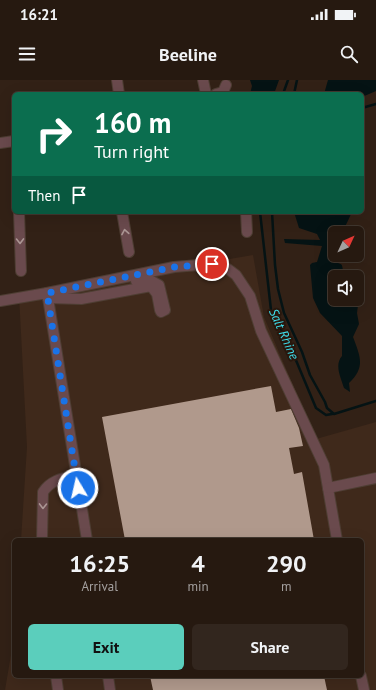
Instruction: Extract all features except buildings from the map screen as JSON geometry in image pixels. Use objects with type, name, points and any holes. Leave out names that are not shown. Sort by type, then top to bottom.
[{"type":"lane","points":[[117,80],[119,92]]},
{"type":"lane","points":[[203,80],[206,92]]},
{"type":"lane","points":[[0,143],[12,140]]},
{"type":"lane","points":[[19,214],[21,271]]},
{"type":"lane","points":[[122,214],[129,252]]},
{"type":"lane","points":[[246,214],[247,232]]},
{"type":"lane","points":[[0,301],[48,295],[174,267],[204,265],[219,266],[236,275],[244,284],[250,296],[261,331],[324,465],[337,538]]},
{"type":"lane","points":[[48,295],[81,299],[151,286],[157,294],[161,312],[164,310],[160,285],[150,280],[82,292],[65,290]]},
{"type":"lane","points":[[48,295],[87,538]]},
{"type":"lane","points":[[42,538],[43,492],[48,485],[56,480],[76,474]]},
{"type":"lane","points":[[328,488],[376,478]]},
{"type":"lane","points":[[56,678],[58,690]]},
{"type":"lane","points":[[108,678],[110,690]]},
{"type":"lane","points":[[361,678],[364,690]]},
{"type":"shaded area","points":[[250,80],[279,80],[275,92],[250,92],[252,86]]},
{"type":"shaded area","points":[[328,80],[376,80],[376,91],[364,96],[364,92],[325,92]]},
{"type":"shaded area","points":[[295,214],[351,214],[345,226],[328,226],[327,247],[328,262],[341,264],[343,270],[328,270],[328,306],[358,306],[357,313],[359,324],[353,337],[358,350],[360,366],[358,372],[349,383],[350,392],[344,388],[338,367],[342,356],[342,336],[320,313],[313,298],[310,265],[317,262],[322,246],[285,243],[284,239],[320,240],[317,234],[299,228]]},
{"type":"shaded area","points":[[253,255],[264,317],[316,439],[376,422],[376,690],[5,690],[12,649],[12,678],[364,678],[364,538],[21,538],[27,447],[19,295]]},
{"type":"waterway","name":"Salt Rhine","points":[[284,92],[288,80]]},
{"type":"waterway","name":"Salt Rhine","points":[[294,92],[297,80]]},
{"type":"waterway","points":[[364,107],[376,104]]},
{"type":"waterway","name":"Salt Rhine","points":[[260,214],[271,310],[290,346],[316,408],[326,415],[332,414]]},
{"type":"waterway","name":"Salt Rhine","points":[[272,214],[275,265],[278,289],[284,313],[302,352],[310,375],[327,408],[334,414],[376,401]]},
{"type":"route","points":[[78,488],[47,293],[174,267],[212,264]]}]
